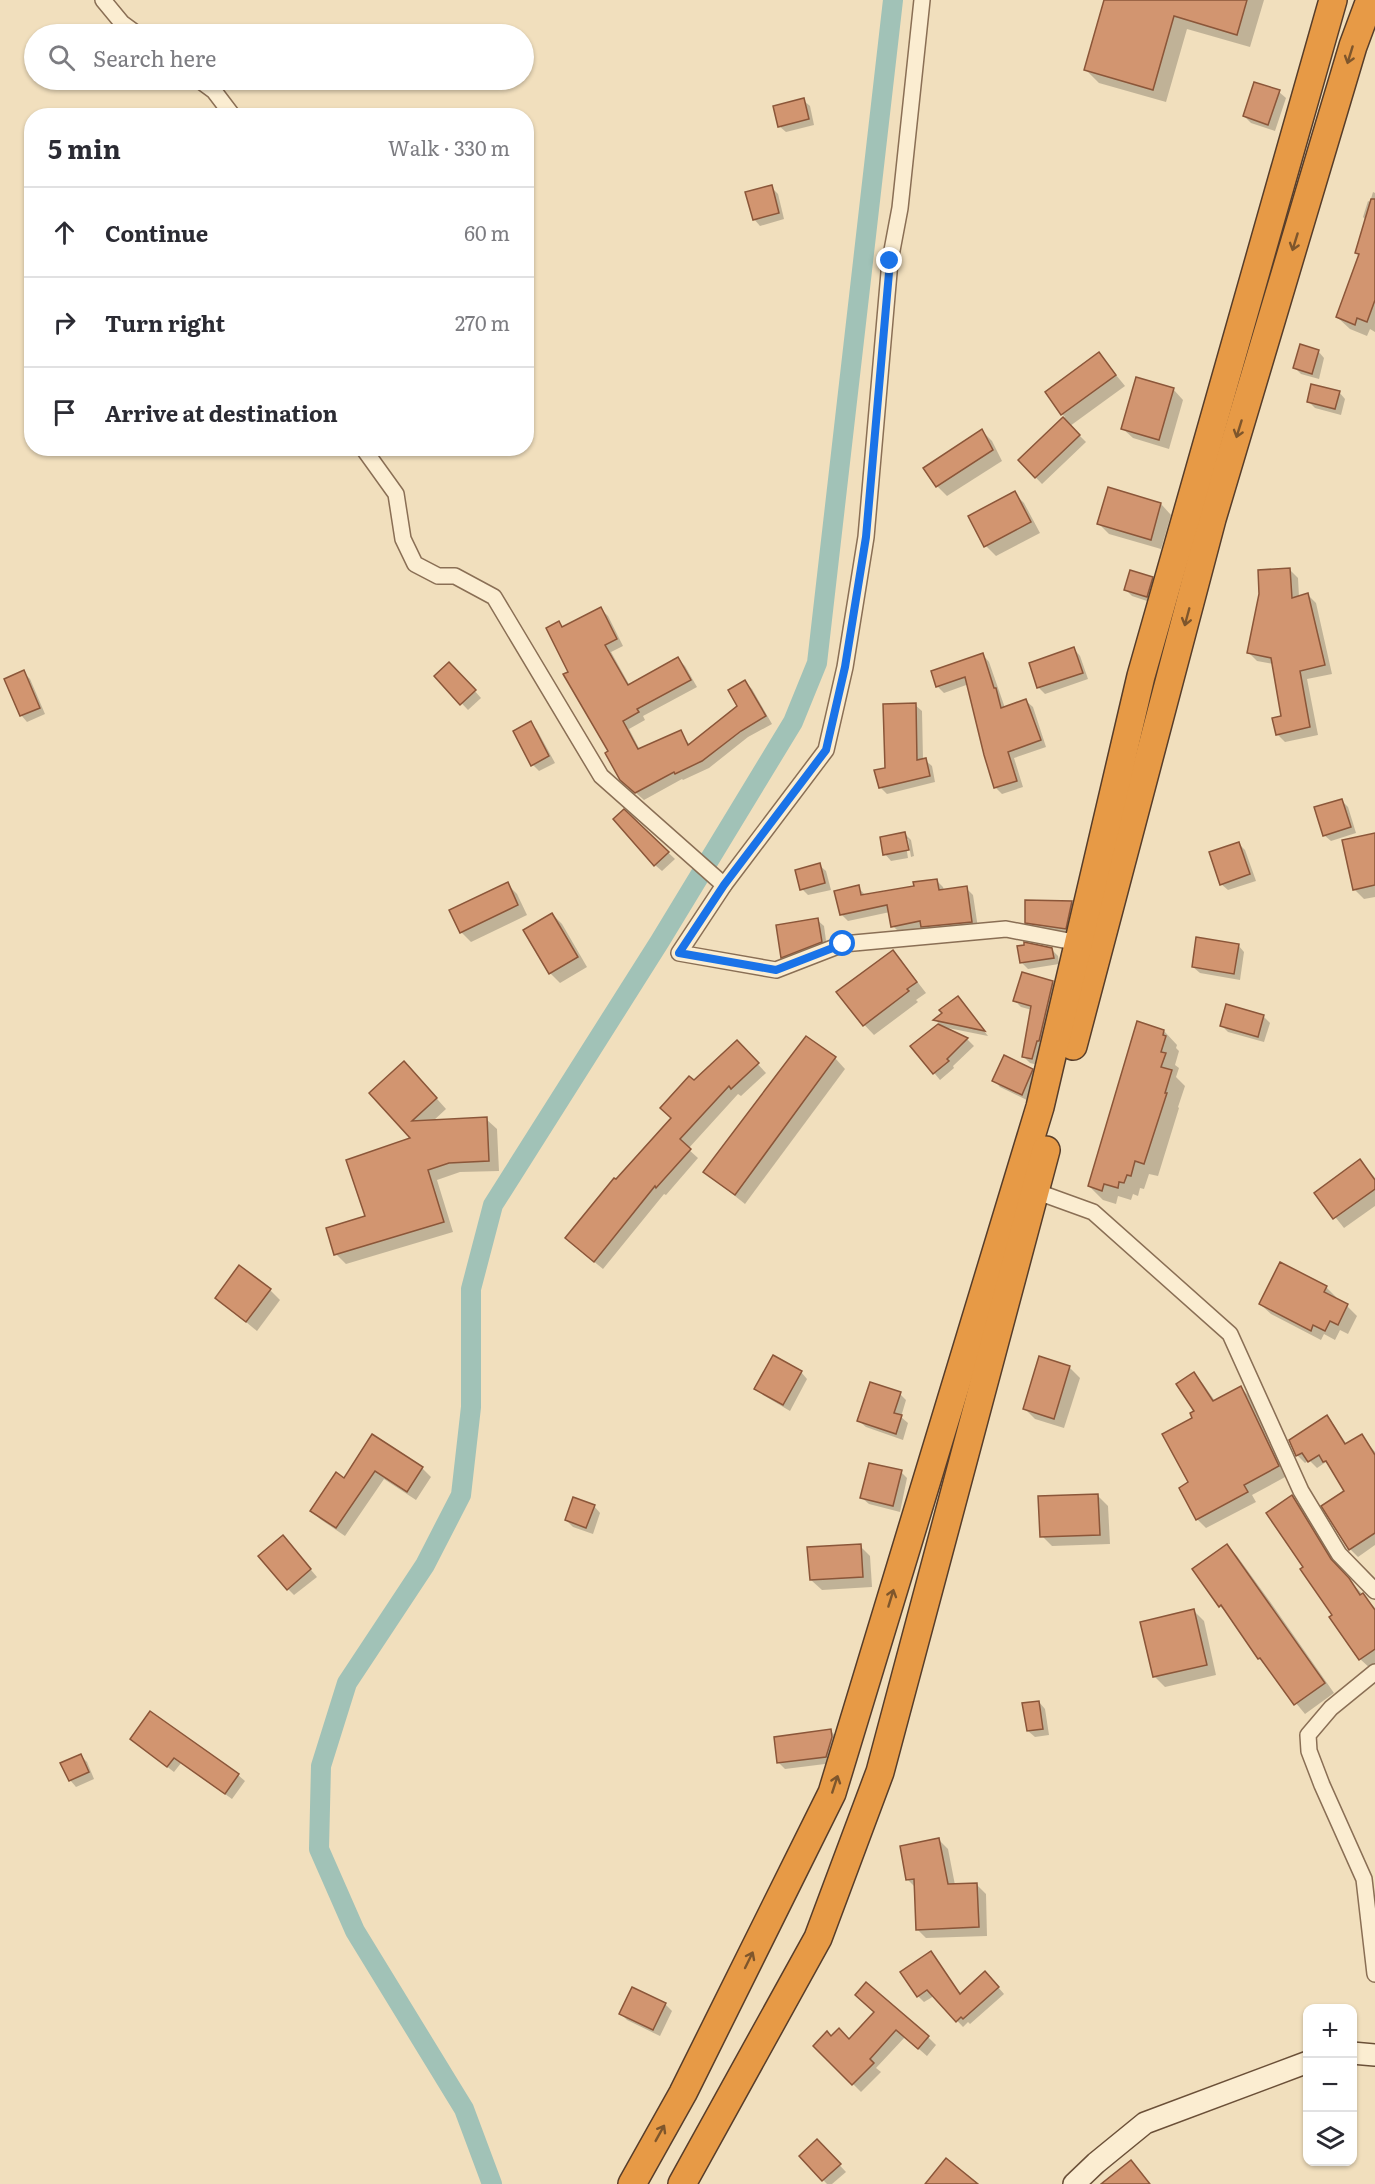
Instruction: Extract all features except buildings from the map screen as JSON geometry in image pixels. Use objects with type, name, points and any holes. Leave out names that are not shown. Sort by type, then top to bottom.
[{"type":"highway","points":[[632,2184],[683,2093],[832,1793],[1040,1107],[1141,676],[1333,0]]},
{"type":"highway","points":[[682,2184],[818,1938],[880,1772],[1212,519],[1353,46],[1370,0]]},
{"type":"street","points":[[103,0],[123,24]]},
{"type":"street","points":[[922,0],[900,208],[890,261],[866,537],[845,667],[826,750],[723,885],[679,953],[776,970],[843,944],[1006,929],[1079,943]]},
{"type":"street","points":[[213,90],[227,108]]},
{"type":"street","points":[[369,456],[396,494],[403,539],[416,564],[438,576],[455,576],[494,597],[601,776],[723,885]]},
{"type":"street","points":[[1035,1191],[1093,1212],[1230,1334],[1301,1491],[1339,1554],[1375,1591]]},
{"type":"street","points":[[1375,1672],[1331,1708],[1308,1735],[1309,1751],[1322,1785],[1364,1879],[1375,1974]]},
{"type":"street","points":[[1357,2053],[1375,2055]]},
{"type":"street","points":[[1074,2184],[1145,2123],[1303,2064]]},
{"type":"waterway","points":[[492,2184],[464,2109],[355,1931],[319,1849],[321,1766],[347,1683],[425,1565],[461,1495],[471,1407],[471,1289],[493,1205],[660,941],[793,722],[817,663],[893,0]]},
{"type":"route","points":[[843,944],[776,970],[679,953],[724,885],[826,750],[845,667],[866,537],[890,261]]}]
